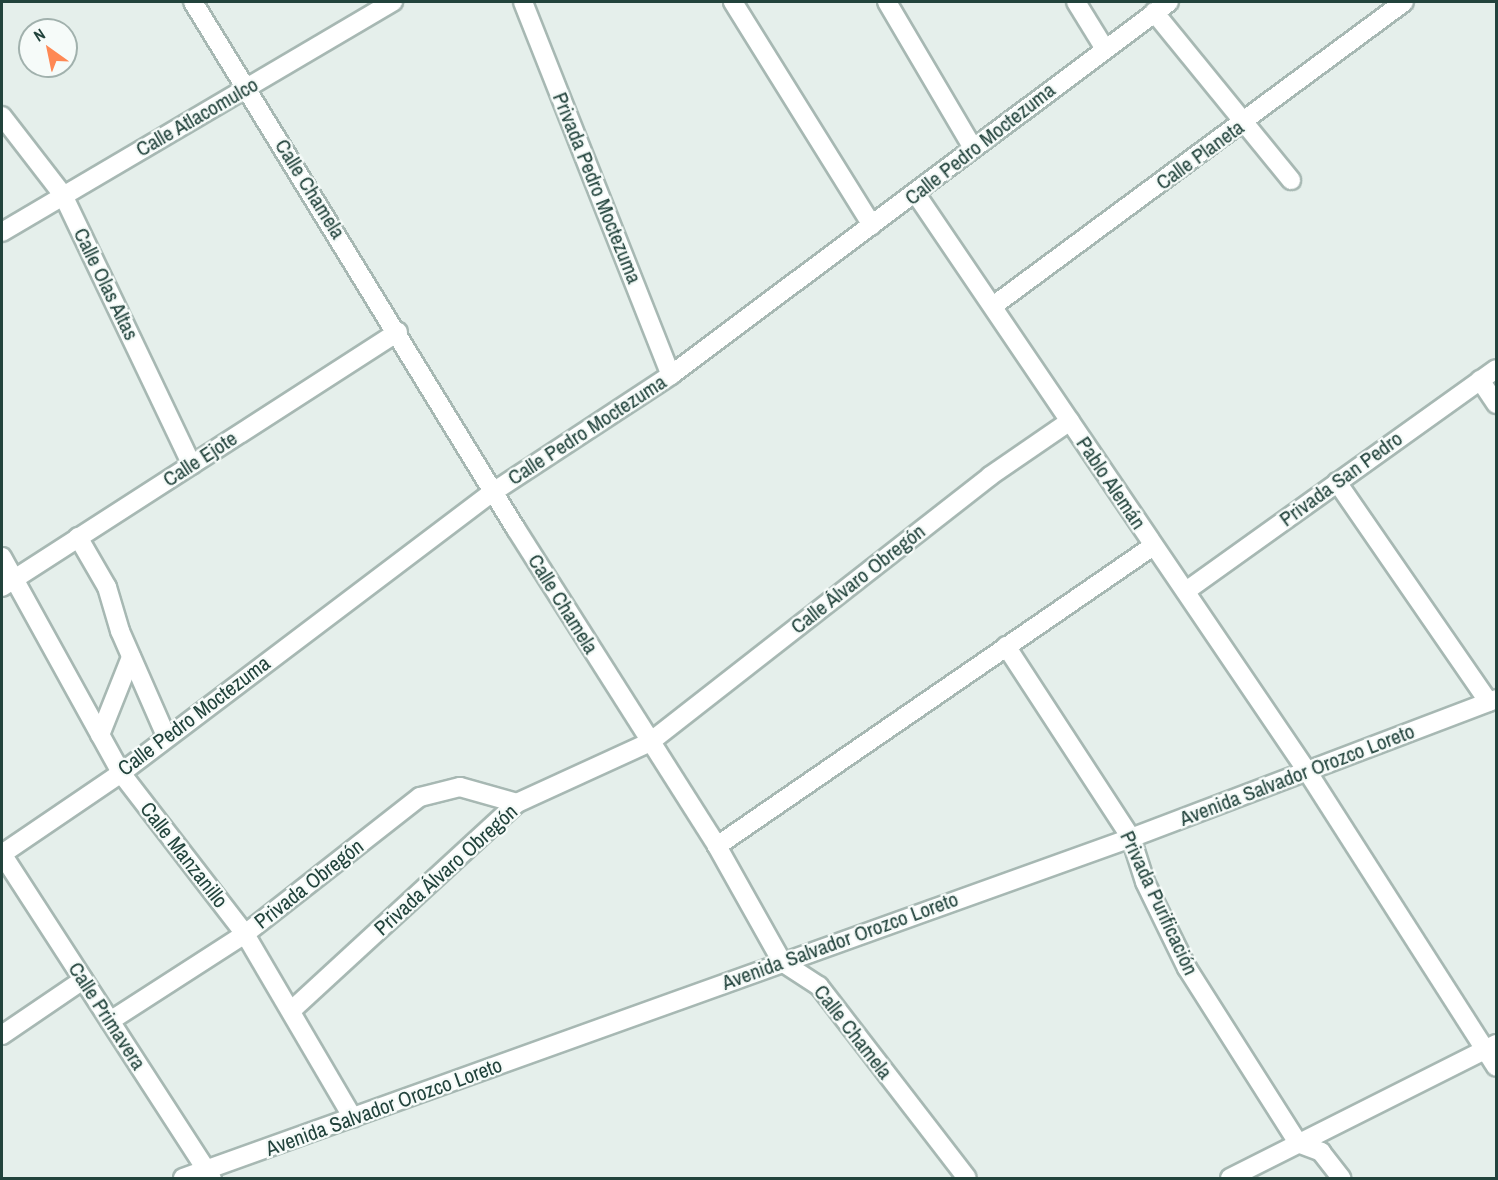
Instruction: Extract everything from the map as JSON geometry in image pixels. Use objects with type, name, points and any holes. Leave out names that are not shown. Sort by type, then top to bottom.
[{"type":"street","name":"Calle Chamela","points":[[193,2],[398,332],[493,492],[717,846],[782,962],[819,986],[966,1179]]},
{"type":"street","name":"Calle Atlacomulco","points":[[2,232],[393,2]]},
{"type":"street","name":"Privada Pedro Moctezuma","points":[[523,2],[670,375]]},
{"type":"street","points":[[733,2],[872,225]]},
{"type":"street","points":[[887,2],[973,148]]},
{"type":"street","points":[[1076,2],[1105,49]]},
{"type":"street","name":"Calle Pedro Moctezuma","points":[[2,854],[121,773],[166,736],[493,492],[670,375],[916,194],[973,148],[1169,2]]},
{"type":"street","name":"Calle Planeta","points":[[993,306],[1404,2]]},
{"type":"street","points":[[1154,12],[1242,124],[1292,180]]},
{"type":"street","name":"Calle Olas Altas","points":[[2,116],[63,195],[192,465]]},
{"type":"street","name":"Pablo Alemán","points":[[916,194],[1491,1047],[1497,1067]]},
{"type":"street","name":"Calle Ejote","points":[[7,582],[398,332]]},
{"type":"street","name":"Privada San Pedro","points":[[1185,591],[1497,369]]},
{"type":"street","points":[[1480,380],[1497,404]]},
{"type":"street","name":"Calle Álvaro Obregón","points":[[650,742],[990,476],[1070,421]]},
{"type":"street","points":[[1337,482],[1493,701]]},
{"type":"street","points":[[78,537],[107,587],[131,657],[166,736]]},
{"type":"street","points":[[717,846],[1154,546]]},
{"type":"street","name":"Calle Manzanillo","points":[[2,557],[7,582],[121,773],[245,934],[293,1009],[353,1118]]},
{"type":"street","name":"Privada Purificación","points":[[1006,646],[1131,837],[1145,882],[1186,968],[1298,1143]]},
{"type":"street","points":[[100,735],[131,657]]},
{"type":"street","name":"Avenida Salvador Orozco Loreto","points":[[183,1179],[210,1175],[353,1118],[1131,837],[1493,701]]},
{"type":"street","name":"Privada Álvaro Obregón","points":[[293,1009],[517,803],[650,742]]},
{"type":"street","name":"Privada Obregón","points":[[110,1021],[245,934],[420,797],[460,786],[517,803]]},
{"type":"street","name":"Calle Primavera","points":[[2,854],[210,1175]]},
{"type":"street","points":[[2,1035],[83,980]]},
{"type":"street","points":[[1230,1179],[1491,1047]]},
{"type":"street","points":[[1298,1143],[1321,1152],[1341,1179]]}]
